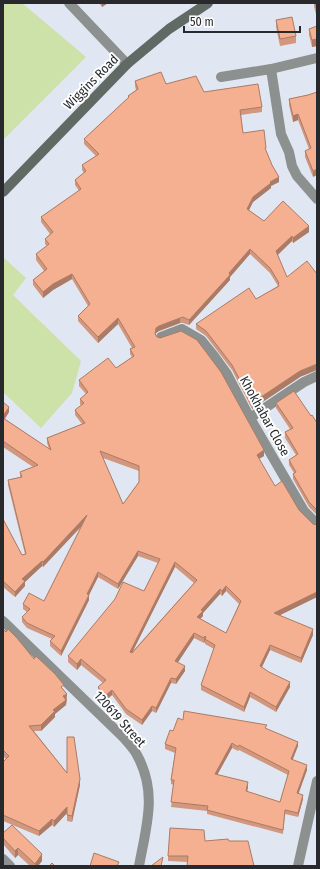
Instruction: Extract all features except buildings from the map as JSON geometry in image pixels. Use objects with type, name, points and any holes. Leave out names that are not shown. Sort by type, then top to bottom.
[{"type":"street","points":[[69,3],[127,64]]},
{"type":"street","name":"Wiggins Road","points":[[3,192],[127,64],[169,29],[208,3]]},
{"type":"street","points":[[221,77],[271,69],[317,58]]},
{"type":"street","points":[[271,69],[281,134],[289,152],[292,166],[297,176],[317,200]]},
{"type":"street","name":"Khokhabar Close","points":[[161,337],[182,328],[201,340],[227,374],[250,418],[304,511],[317,524]]},
{"type":"street","points":[[250,418],[304,382],[317,376]]},
{"type":"street","name":"120619 Street","points":[[3,621],[119,733],[137,755],[145,772],[149,791],[150,808],[139,866]]},
{"type":"street","points":[[298,866],[317,781]]},
{"type":"street","points":[[3,859],[10,866]]},
{"type":"green space","points":[[3,3],[22,3],[86,57],[3,140]]},
{"type":"green space","points":[[3,257],[26,278],[13,295],[81,361],[72,393],[41,428],[3,392]]}]
